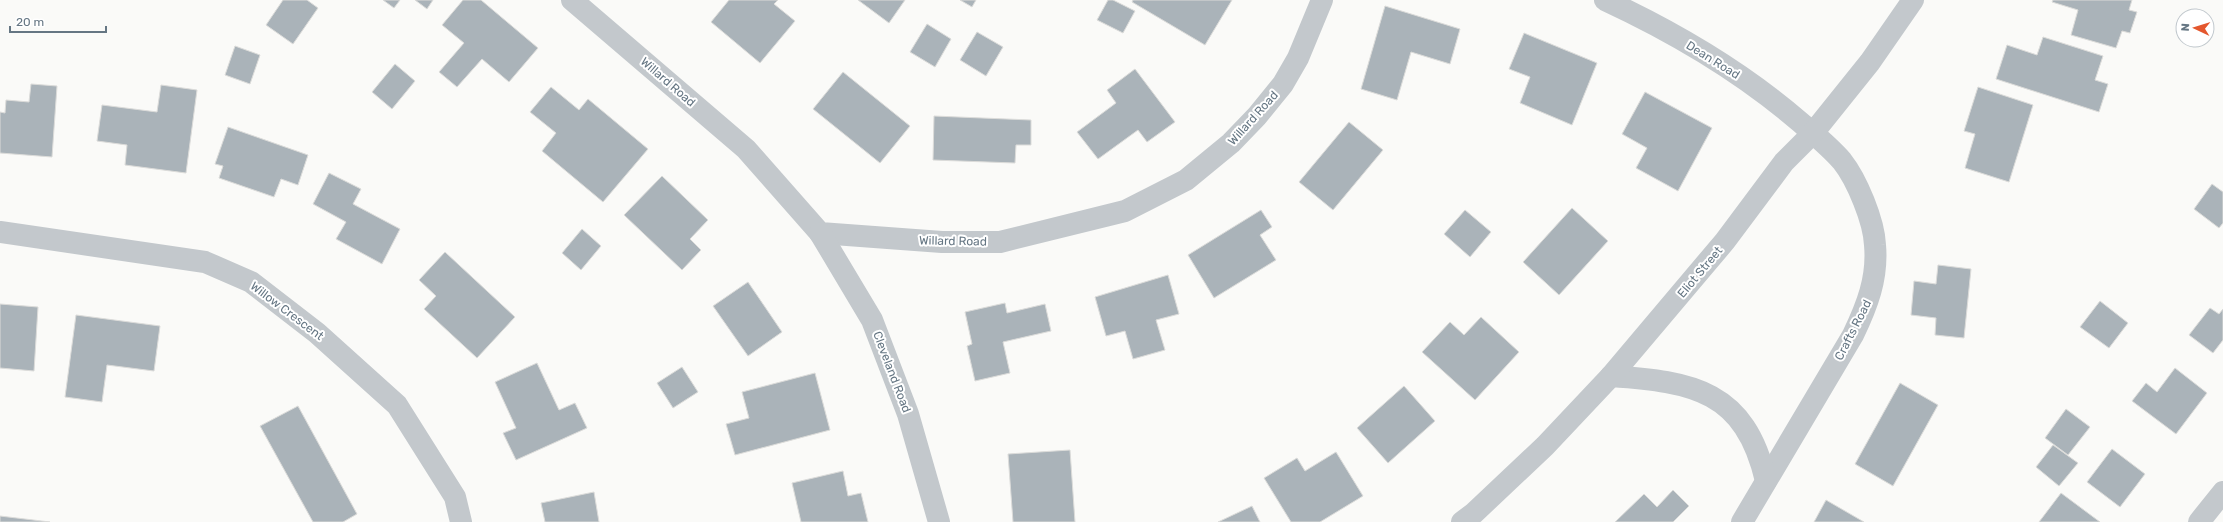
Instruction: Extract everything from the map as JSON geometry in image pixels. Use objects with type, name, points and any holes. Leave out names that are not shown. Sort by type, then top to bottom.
[{"type":"street","name":"Willard Road","points":[[572,0],[746,149],[820,233],[942,242],[1000,242],[1125,211],[1186,180],[1231,144],[1257,116],[1283,84],[1298,58],[1322,0]]},
{"type":"street","name":"Dean Road","points":[[1605,0],[1676,36],[1769,95],[1813,133]]},
{"type":"street","name":"Eliot Street","points":[[1462,522],[1474,513],[1545,446],[1611,376],[1725,241],[1784,162],[1813,133],[1870,62],[1914,0]]},
{"type":"street","name":"Crafts Road","points":[[1742,522],[1853,335],[1868,302],[1874,275],[1875,244],[1863,199],[1842,162],[1813,133]]},
{"type":"street","name":"Willow Crescent","points":[[0,232],[205,262],[251,282],[317,333],[397,406],[455,496],[462,522]]},
{"type":"street","name":"Cleveland Road","points":[[820,233],[872,320],[908,414],[939,522]]},
{"type":"street","points":[[1611,376],[1666,381],[1688,386],[1716,400],[1738,419],[1753,439],[1766,481]]},
{"type":"street","points":[[2199,522],[2223,492]]},
{"type":"building","points":[[283,0],[307,0],[318,8],[293,44],[266,25]]},
{"type":"building","points":[[383,0],[400,0],[394,8]]},
{"type":"building","points":[[415,0],[433,0],[427,9]]},
{"type":"building","points":[[463,0],[481,0],[538,48],[509,82],[482,59],[457,87],[439,72],[464,43],[442,25]]},
{"type":"building","points":[[729,0],[778,0],[774,4],[795,21],[760,63],[711,22]]},
{"type":"building","points":[[858,0],[905,0],[889,23]]},
{"type":"building","points":[[960,0],[976,0],[972,7]]},
{"type":"building","points":[[1108,0],[1113,0],[1135,11],[1123,33],[1097,20]]},
{"type":"building","points":[[1133,0],[1232,0],[1205,45],[1132,2]]},
{"type":"building","points":[[2053,0],[2132,0],[2129,10],[2137,12],[2130,33],[2122,31],[2116,48],[2071,35],[2078,10],[2052,2]]},
{"type":"building","points":[[1385,6],[1460,29],[1450,64],[1411,52],[1397,100],[1361,89]]},
{"type":"building","points":[[927,24],[951,39],[935,67],[910,52]]},
{"type":"building","points":[[977,32],[1003,47],[986,76],[960,60]]},
{"type":"building","points":[[1524,33],[1597,63],[1572,125],[1520,103],[1530,77],[1509,69]]},
{"type":"building","points":[[2043,37],[2103,56],[2095,80],[2108,84],[2099,112],[1996,79],[2007,45],[2037,55]]},
{"type":"building","points":[[235,46],[260,55],[250,84],[225,75]]},
{"type":"building","points":[[395,64],[415,81],[392,109],[372,92]]},
{"type":"building","points":[[1135,69],[1175,122],[1147,142],[1138,130],[1098,159],[1077,132],[1116,103],[1107,90]]},
{"type":"building","points":[[843,72],[910,126],[880,163],[813,109]]},
{"type":"building","points":[[31,84],[57,86],[52,157],[0,153],[0,112],[5,113],[6,100],[29,102]]},
{"type":"building","points":[[161,85],[197,90],[186,173],[125,165],[127,145],[97,141],[102,105],[157,112]]},
{"type":"building","points":[[551,87],[579,110],[588,99],[648,149],[603,202],[542,151],[556,133],[530,112]]},
{"type":"building","points":[[1978,87],[2033,105],[2009,182],[1965,168],[1975,134],[1964,131]]},
{"type":"building","points":[[1645,92],[1712,128],[1678,191],[1636,168],[1647,148],[1622,134]]},
{"type":"building","points":[[934,116],[1031,120],[1031,145],[1016,145],[1015,163],[933,160]]},
{"type":"building","points":[[1349,122],[1383,150],[1333,210],[1299,182]]},
{"type":"building","points":[[228,127],[308,155],[298,185],[281,179],[274,197],[219,178],[223,166],[215,164]]},
{"type":"building","points":[[329,173],[361,189],[353,204],[400,229],[382,264],[336,239],[346,222],[313,204]]},
{"type":"building","points":[[662,176],[708,220],[690,239],[701,250],[682,270],[624,215]]},
{"type":"building","points":[[2212,184],[2223,192],[2223,223],[2219,228],[2194,209]]},
{"type":"building","points":[[1572,208],[1608,241],[1559,295],[1523,262]]},
{"type":"building","points":[[1261,210],[1272,227],[1260,235],[1276,260],[1214,298],[1188,255]]},
{"type":"building","points":[[1465,210],[1491,232],[1470,257],[1444,234]]},
{"type":"building","points":[[582,229],[601,246],[581,270],[562,253]]},
{"type":"building","points":[[445,252],[515,317],[477,358],[424,309],[436,296],[419,280]]},
{"type":"building","points":[[1938,265],[1971,269],[1964,338],[1935,335],[1936,318],[1911,315],[1914,281],[1936,284]]},
{"type":"building","points":[[1168,275],[1179,314],[1156,320],[1165,350],[1133,359],[1125,331],[1106,336],[1095,297]]},
{"type":"building","points":[[748,282],[782,332],[748,356],[713,306]]},
{"type":"building","points":[[2100,301],[2128,323],[2109,348],[2080,327]]},
{"type":"building","points":[[1005,303],[1007,313],[1045,304],[1051,331],[1003,342],[1010,373],[975,381],[967,346],[972,344],[965,312]]},
{"type":"building","points":[[0,304],[38,307],[34,371],[0,368]]},
{"type":"building","points":[[2210,308],[2219,314],[2223,309],[2223,340],[2213,353],[2189,335]]},
{"type":"building","points":[[76,315],[160,326],[154,371],[107,365],[102,402],[65,397]]},
{"type":"building","points":[[1481,317],[1519,352],[1475,400],[1422,352],[1450,322],[1464,335]]},
{"type":"building","points":[[537,363],[559,410],[575,403],[587,428],[516,460],[503,433],[516,428],[495,382]]},
{"type":"building","points":[[682,367],[698,392],[673,408],[657,383]]},
{"type":"building","points":[[2175,368],[2207,393],[2176,434],[2132,401],[2146,383],[2157,392]]},
{"type":"building","points":[[815,373],[830,430],[735,455],[726,424],[749,418],[742,392]]},
{"type":"building","points":[[1900,383],[1938,405],[1893,486],[1855,464]]},
{"type":"building","points":[[1404,386],[1435,421],[1388,463],[1357,428]]},
{"type":"building","points":[[298,406],[357,514],[343,522],[313,522],[260,426]]},
{"type":"building","points":[[2066,409],[2090,427],[2068,455],[2045,438]]},
{"type":"building","points":[[2053,445],[2078,463],[2059,486],[2036,467]]},
{"type":"building","points":[[2112,449],[2145,474],[2120,507],[2087,482]]},
{"type":"building","points":[[1070,450],[1075,522],[1013,522],[1008,454]]},
{"type":"building","points":[[1336,452],[1363,496],[1320,522],[1291,522],[1264,478],[1297,458],[1305,471]]},
{"type":"building","points":[[843,471],[848,496],[861,493],[868,522],[801,522],[792,483]]},
{"type":"building","points":[[1673,490],[1689,506],[1673,522],[1615,522],[1644,494],[1657,507]]},
{"type":"building","points":[[594,492],[599,522],[545,522],[541,503]]},
{"type":"building","points":[[2061,493],[2100,522],[2039,522]]},
{"type":"building","points":[[1826,500],[1864,522],[1814,522]]},
{"type":"building","points":[[1252,506],[1260,522],[1218,522]]},
{"type":"building","points":[[0,516],[50,522],[0,522]]}]
